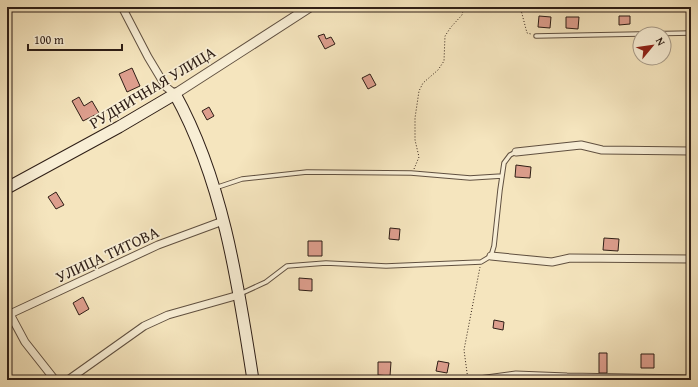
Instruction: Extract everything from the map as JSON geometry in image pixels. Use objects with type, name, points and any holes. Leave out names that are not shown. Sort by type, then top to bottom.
[{"type":"main road","points":[[175,94],[192,128],[204,159],[223,221],[239,295],[254,380]]},
{"type":"main road","name":"РУДНИЧНАЯ УЛИЦА","points":[[7,188],[119,127],[175,94]]},
{"type":"street","points":[[123,7],[148,57],[166,87],[175,94]]},
{"type":"street","name":"РУДНИЧНАЯ УЛИЦА","points":[[175,94],[310,7]]},
{"type":"street","points":[[516,152],[580,146],[602,150],[691,151]]},
{"type":"street","name":"УЛИЦА ТИТОВА","points":[[9,311],[158,244],[223,221]]},
{"type":"street","points":[[491,256],[552,262],[570,258],[691,259]]},
{"type":"street","points":[[68,380],[144,326],[168,315],[239,295]]},
{"type":"street","points":[[9,311],[25,342],[55,380]]},
{"type":"street","points":[[479,380],[516,375],[691,379]]},
{"type":"lane","points":[[536,36],[691,33]]},
{"type":"lane","points":[[239,295],[266,282],[288,266],[326,263],[386,266],[481,262],[491,256],[494,246],[504,163],[510,155],[516,152]]},
{"type":"lane","points":[[214,189],[242,179],[307,172],[410,173],[470,178],[502,176]]},
{"type":"path","points":[[410,173],[414,169],[419,157],[415,140],[415,118],[419,91],[423,83],[438,70],[444,61],[445,36],[451,27],[462,16],[464,7]]},
{"type":"path","points":[[519,7],[527,33],[536,36]]},
{"type":"path","points":[[468,380],[464,350],[481,262]]},
{"type":"building","points":[[539,16],[551,17],[550,28],[538,27]]},
{"type":"building","points":[[619,16],[630,16],[630,24],[619,25]]},
{"type":"building","points":[[566,17],[579,17],[578,29],[566,28]]},
{"type":"building","points":[[324,34],[326,39],[331,37],[335,44],[325,49],[318,36]]},
{"type":"building","points":[[132,68],[140,86],[127,92],[119,74]]},
{"type":"building","points":[[370,74],[376,85],[368,89],[362,78]]},
{"type":"building","points":[[79,97],[84,106],[92,101],[99,113],[83,121],[72,101]]},
{"type":"building","points":[[209,107],[214,116],[207,120],[202,111]]},
{"type":"building","points":[[516,165],[531,167],[530,178],[515,177]]},
{"type":"building","points":[[56,192],[64,205],[56,209],[48,197]]},
{"type":"building","points":[[390,228],[400,229],[399,240],[389,239]]},
{"type":"building","points":[[604,238],[619,239],[618,251],[603,250]]},
{"type":"building","points":[[308,241],[322,241],[322,256],[308,256]]},
{"type":"building","points":[[299,278],[312,279],[312,291],[299,290]]},
{"type":"building","points":[[83,297],[89,309],[79,315],[73,303]]},
{"type":"building","points":[[494,320],[504,322],[503,330],[493,328]]},
{"type":"building","points":[[599,353],[607,353],[607,373],[599,373]]},
{"type":"building","points":[[641,354],[654,354],[654,368],[641,368]]},
{"type":"building","points":[[438,361],[449,363],[447,373],[436,371]]},
{"type":"building","points":[[378,362],[391,362],[390,376],[378,375]]}]
